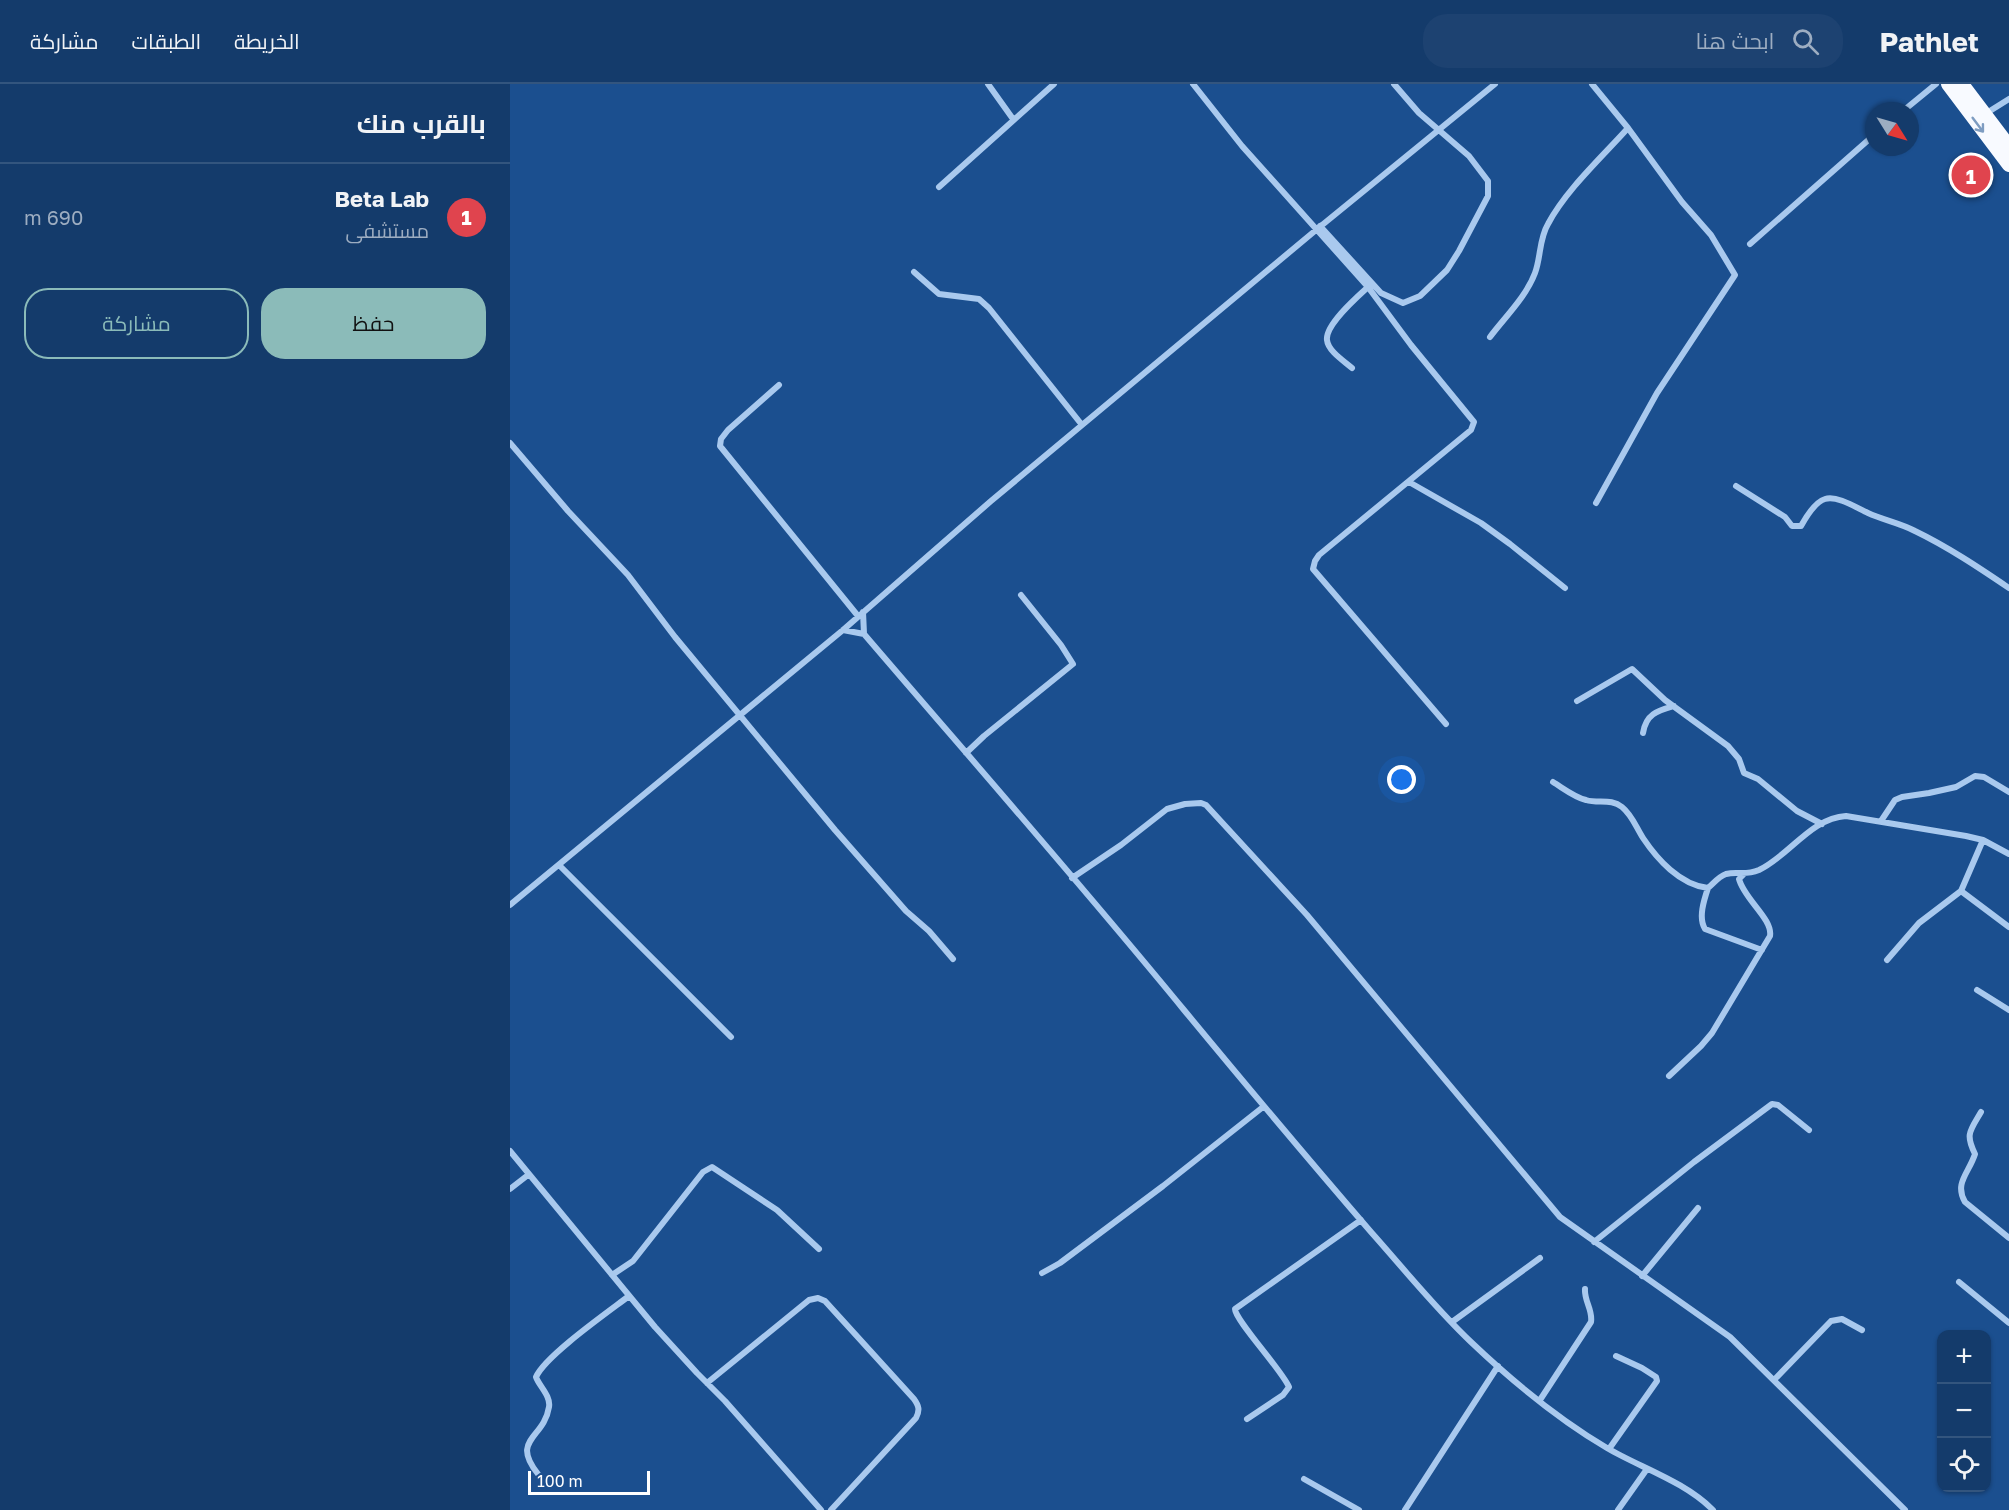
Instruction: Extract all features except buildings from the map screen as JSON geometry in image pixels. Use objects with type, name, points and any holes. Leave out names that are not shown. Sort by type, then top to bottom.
[{"type":"highway","points":[[1948,84],[2009,165]]},
{"type":"highway","points":[[1962,84],[2009,147]]},
{"type":"street","points":[[988,84],[1013,119]]},
{"type":"street","points":[[939,187],[1054,84]]},
{"type":"street","points":[[1193,84],[1242,146],[1318,228],[1381,293],[1403,303],[1420,296],[1447,270],[1488,196],[1488,181],[1469,156],[1452,139],[1419,113],[1394,84]]},
{"type":"street","points":[[510,905],[843,630],[991,501],[1318,228],[1495,84]]},
{"type":"street","points":[[1592,84],[1628,128],[1682,202],[1711,234],[1735,275],[1657,393],[1596,503]]},
{"type":"street","points":[[1914,102],[1936,84]]},
{"type":"street","points":[[1985,114],[2009,99]]},
{"type":"street","points":[[1490,337],[1529,286],[1535,272],[1544,232],[1550,220],[1581,180],[1628,128]]},
{"type":"street","points":[[1750,244],[1865,143]]},
{"type":"street","points":[[1318,228],[1368,287],[1411,345],[1474,422],[1471,430],[1319,555],[1313,569],[1446,724]]},
{"type":"street","points":[[914,272],[939,294],[979,299],[989,308],[1082,425]]},
{"type":"street","points":[[1352,368],[1332,350],[1327,340],[1329,329],[1368,287]]},
{"type":"street","points":[[779,384],[728,430],[721,439],[720,446],[861,614],[864,634],[1263,1107],[1452,1322],[1498,1366],[1582,1433],[1677,1484],[1713,1510]]},
{"type":"street","points":[[510,443],[568,511],[628,575],[675,637],[835,830],[906,911],[929,931],[953,959]]},
{"type":"street","points":[[1409,482],[1491,530],[1565,588]]},
{"type":"street","points":[[1736,486],[1785,517],[1792,526],[1802,526],[1808,515],[1822,500],[1828,498],[1840,501],[1913,529],[1962,556],[2009,588]]},
{"type":"street","points":[[966,753],[1073,664],[1062,645],[1021,595]]},
{"type":"street","points":[[843,630],[864,634]]},
{"type":"street","points":[[1577,701],[1632,669],[1665,700],[1728,746],[1739,759],[1744,773],[1758,779],[1797,811],[1822,824]]},
{"type":"street","points":[[1643,733],[1644,724],[1650,715],[1674,706]]},
{"type":"street","points":[[1881,821],[1895,800],[1956,787],[1975,776],[1984,777],[2009,792]]},
{"type":"street","points":[[1553,782],[1585,800],[1608,801],[1621,806],[1662,863],[1684,879],[1708,888]]},
{"type":"street","points":[[1072,878],[1121,845],[1167,809],[1185,804],[1206,805],[1314,923],[1560,1217],[1730,1337],[1905,1510]]},
{"type":"street","points":[[1762,950],[1705,929],[1702,925],[1702,915],[1708,888],[1726,874],[1743,875],[1768,865],[1834,817],[1846,816],[1881,821],[1983,840],[2009,854]]},
{"type":"street","points":[[1887,960],[1919,922],[1961,891],[1983,840]]},
{"type":"street","points":[[559,865],[731,1037]]},
{"type":"street","points":[[1670,1076],[1712,1033],[1770,936],[1769,924],[1744,891],[1739,879],[1743,875]]},
{"type":"street","points":[[1961,891],[2009,927]]},
{"type":"street","points":[[1977,990],[2009,1010]]},
{"type":"street","points":[[1594,1242],[1694,1162],[1772,1104],[1778,1105],[1809,1130]]},
{"type":"street","points":[[1042,1273],[1060,1263],[1163,1186],[1263,1107]]},
{"type":"street","points":[[1981,1112],[1971,1130],[1970,1146],[1975,1154],[1960,1187],[1962,1196],[1965,1202],[2009,1238]]},
{"type":"street","points":[[510,1151],[629,1296],[776,1457],[821,1510]]},
{"type":"street","points":[[612,1275],[633,1261],[703,1172],[712,1167],[777,1210],[819,1249]]},
{"type":"street","points":[[510,1189],[528,1175]]},
{"type":"street","points":[[1642,1276],[1698,1208]]},
{"type":"street","points":[[1247,1419],[1283,1395],[1288,1387],[1268,1355],[1237,1317],[1235,1310],[1361,1220]]},
{"type":"street","points":[[1452,1322],[1539,1258]]},
{"type":"street","points":[[1959,1282],[2009,1323]]},
{"type":"street","points":[[1540,1400],[1592,1322],[1584,1296],[1585,1289]]},
{"type":"street","points":[[537,1474],[525,1456],[524,1448],[545,1417],[549,1406],[548,1398],[536,1377],[538,1370],[629,1296]]},
{"type":"street","points":[[707,1383],[809,1300],[818,1298],[825,1302],[919,1406],[916,1419],[831,1510]]},
{"type":"street","points":[[1774,1380],[1831,1321],[1842,1320],[1862,1330]]},
{"type":"street","points":[[1609,1449],[1657,1381],[1656,1377],[1642,1368],[1616,1356]]},
{"type":"street","points":[[1405,1510],[1498,1366]]},
{"type":"street","points":[[1618,1510],[1647,1469]]},
{"type":"street","points":[[1305,1479],[1359,1510]]},
{"type":"place","name":"Beta Lab","points":[[1971,175]]}]
